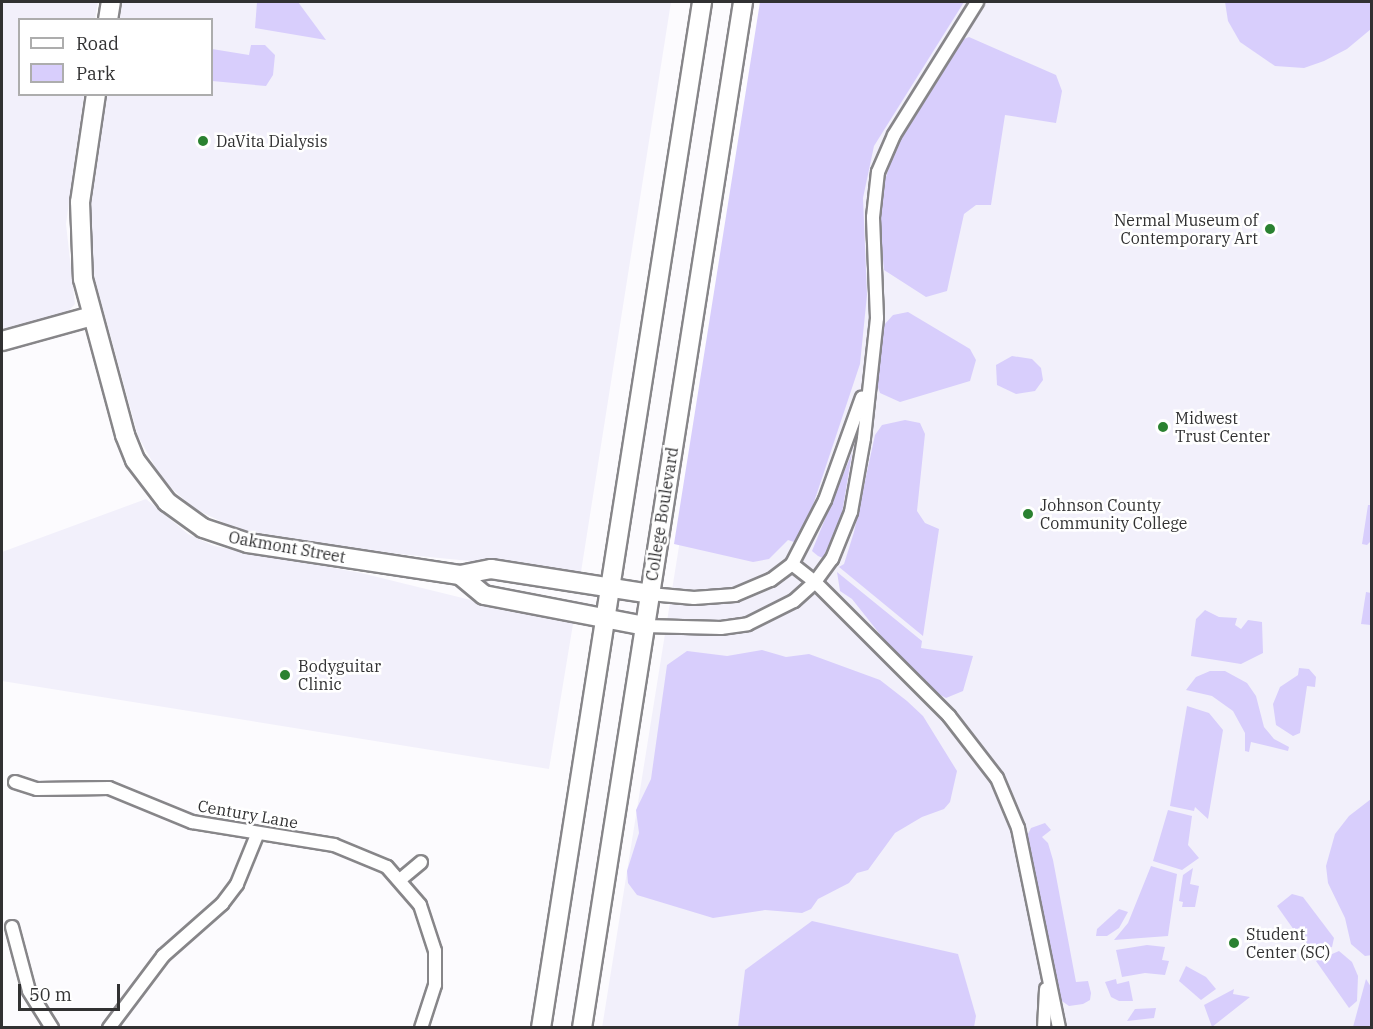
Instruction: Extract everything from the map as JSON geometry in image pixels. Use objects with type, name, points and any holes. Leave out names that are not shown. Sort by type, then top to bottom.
[{"type":"main road","points":[[108,18],[111,2]]},
{"type":"main road","points":[[541,1028],[702,2]]},
{"type":"main road","name":"College Boulevard","points":[[582,1028],[743,2]]},
{"type":"main road","name":"Oakmont Street","points":[[96,96],[80,202],[79,242],[92,316],[135,460],[167,502],[191,521],[215,534],[248,543],[460,575],[491,569],[650,594]]},
{"type":"main road","points":[[2,341],[92,316]]},
{"type":"main road","points":[[460,575],[484,595],[645,626]]},
{"type":"street","points":[[645,626],[721,628],[748,624],[794,601],[815,582],[838,548],[851,512],[864,438],[867,378],[877,318],[873,217],[878,172],[894,135],[977,2]]},
{"type":"street","points":[[650,594],[694,598],[735,595],[771,580],[792,564],[806,543],[825,500],[867,378]]},
{"type":"street","points":[[792,564],[815,582],[961,729],[997,778],[1018,828],[1059,1028]]},
{"type":"street","name":"Century Lane","points":[[15,782],[37,789],[109,788],[192,822],[354,850],[401,879],[420,905],[435,951],[435,985],[421,1028]]},
{"type":"street","points":[[109,1028],[163,956],[222,904],[237,884],[257,835]]},
{"type":"street","points":[[401,879],[421,862]]},
{"type":"street","points":[[12,927],[29,991],[52,1028]]},
{"type":"street","points":[[1044,1028],[1047,970]]},
{"type":"shaded area","points":[[2,2],[98,2],[95,18],[18,18],[18,96],[84,96],[66,224],[75,304],[66,314],[2,331]]},
{"type":"shaded area","points":[[121,2],[671,2],[581,572],[359,550],[237,529],[195,509],[163,481],[138,436],[92,269],[88,223],[106,96],[213,96],[213,18],[118,18]]},
{"type":"shaded area","name":"Johnson County Community College","points":[[766,2],[1371,2],[1371,1027],[602,1028]]},
{"type":"shaded area","points":[[146,499],[188,534],[214,546],[361,573],[483,603],[574,618],[549,769],[2,681],[2,552]]},
{"type":"green space","points":[[257,2],[298,2],[326,40],[255,28]]},
{"type":"green space","points":[[760,2],[964,2],[874,146],[863,198],[867,295],[860,364],[808,520],[797,543],[788,540],[769,559],[753,562],[674,544]]},
{"type":"green space","points":[[1225,2],[1371,2],[1371,29],[1347,49],[1324,61],[1304,68],[1275,66],[1240,42],[1228,21]]},
{"type":"green space","points":[[969,37],[1056,75],[1062,91],[1056,123],[1005,115],[991,205],[976,205],[964,214],[947,291],[926,297],[884,270],[879,217],[882,190],[895,148],[959,41]]},
{"type":"green space","points":[[251,45],[265,45],[275,55],[273,75],[266,86],[213,81],[213,49],[249,55]]},
{"type":"green space","points":[[908,312],[970,349],[976,360],[970,381],[900,402],[880,393],[875,378],[884,325],[893,315]]},
{"type":"green space","points":[[1012,356],[1032,359],[1041,368],[1043,380],[1035,391],[1016,394],[997,385],[996,365]]},
{"type":"green space","points":[[905,420],[920,423],[925,434],[917,511],[925,523],[939,529],[923,636],[839,567],[844,564],[854,532],[875,435],[882,425]]},
{"type":"green space","points":[[852,453],[841,519],[823,558],[812,551]]},
{"type":"green space","points":[[1368,505],[1371,505],[1372,540],[1367,545],[1362,544]]},
{"type":"green space","points":[[837,572],[922,641],[921,648],[973,656],[963,691],[946,698],[931,690],[926,680],[921,680],[902,662],[852,599],[840,591]]},
{"type":"green space","points":[[1366,592],[1371,593],[1371,625],[1361,624]]},
{"type":"green space","points":[[1205,610],[1219,617],[1237,618],[1235,625],[1241,629],[1248,620],[1262,622],[1263,653],[1241,664],[1191,656],[1196,619]]},
{"type":"green space","points":[[762,650],[786,657],[809,654],[880,680],[907,701],[923,716],[957,771],[950,802],[944,809],[922,817],[895,833],[868,870],[857,873],[849,883],[818,899],[811,909],[802,913],[765,910],[713,918],[637,895],[628,883],[627,871],[639,833],[636,810],[651,779],[667,665],[687,651],[727,656]]},
{"type":"green space","points":[[1299,668],[1309,669],[1316,677],[1315,687],[1307,686],[1300,733],[1293,736],[1276,725],[1273,704],[1280,687],[1298,675]]},
{"type":"green space","points":[[1210,671],[1225,671],[1247,683],[1256,696],[1264,727],[1274,739],[1289,747],[1288,751],[1251,742],[1249,752],[1245,751],[1245,733],[1233,711],[1212,696],[1186,690],[1196,677]]},
{"type":"green space","points":[[1187,706],[1209,713],[1223,730],[1208,819],[1195,807],[1194,811],[1170,806]]},
{"type":"green space","points":[[1371,799],[1372,955],[1365,956],[1351,944],[1345,918],[1328,883],[1326,866],[1335,834],[1349,816]]},
{"type":"green space","points":[[1168,810],[1192,816],[1188,845],[1199,858],[1182,870],[1153,861]]},
{"type":"green space","points":[[1045,823],[1051,830],[1042,837],[1048,843],[1053,860],[1076,982],[1088,981],[1091,993],[1090,1000],[1083,1004],[1069,1006],[1059,999],[1026,838],[1031,828]]},
{"type":"green space","points":[[1151,866],[1177,874],[1168,936],[1114,940],[1128,923]]},
{"type":"green space","points":[[1193,868],[1190,884],[1199,886],[1195,907],[1182,907],[1183,902],[1179,901],[1183,875]]},
{"type":"green space","points":[[1292,894],[1303,897],[1334,938],[1332,947],[1311,954],[1277,906]]},
{"type":"green space","points":[[1119,909],[1128,912],[1119,928],[1107,936],[1096,936],[1097,929]]},
{"type":"green space","points":[[812,921],[958,954],[976,1016],[974,1027],[738,1027],[745,970]]},
{"type":"green space","points":[[1147,945],[1165,947],[1162,960],[1169,961],[1165,975],[1145,973],[1122,977],[1116,950]]},
{"type":"green space","points":[[1339,951],[1352,962],[1358,976],[1357,1001],[1349,1008],[1316,961]]},
{"type":"green space","points":[[1186,966],[1206,977],[1216,989],[1201,1000],[1179,981]]},
{"type":"green space","points":[[1116,979],[1117,984],[1129,981],[1133,1001],[1119,1001],[1111,997],[1105,982]]},
{"type":"green space","points":[[1366,979],[1371,987],[1371,1027],[1353,1027]]},
{"type":"green space","points":[[1234,989],[1233,994],[1250,997],[1212,1027],[1204,1005]]},
{"type":"green space","points":[[1156,1008],[1154,1018],[1127,1021],[1135,1009]]},
{"type":"place","name":"DaVita Dialysis","points":[[203,141]]},
{"type":"place","name":"Nermal Museum of Contemporary Art","points":[[1270,229]]},
{"type":"place","name":"Midwest Trust Center","points":[[1163,427]]},
{"type":"place","name":"Johnson County Community College","points":[[1028,514]]},
{"type":"place","name":"Bodyguitar Clinic","points":[[285,675]]},
{"type":"place","name":"Student Center (SC)","points":[[1234,943]]}]
